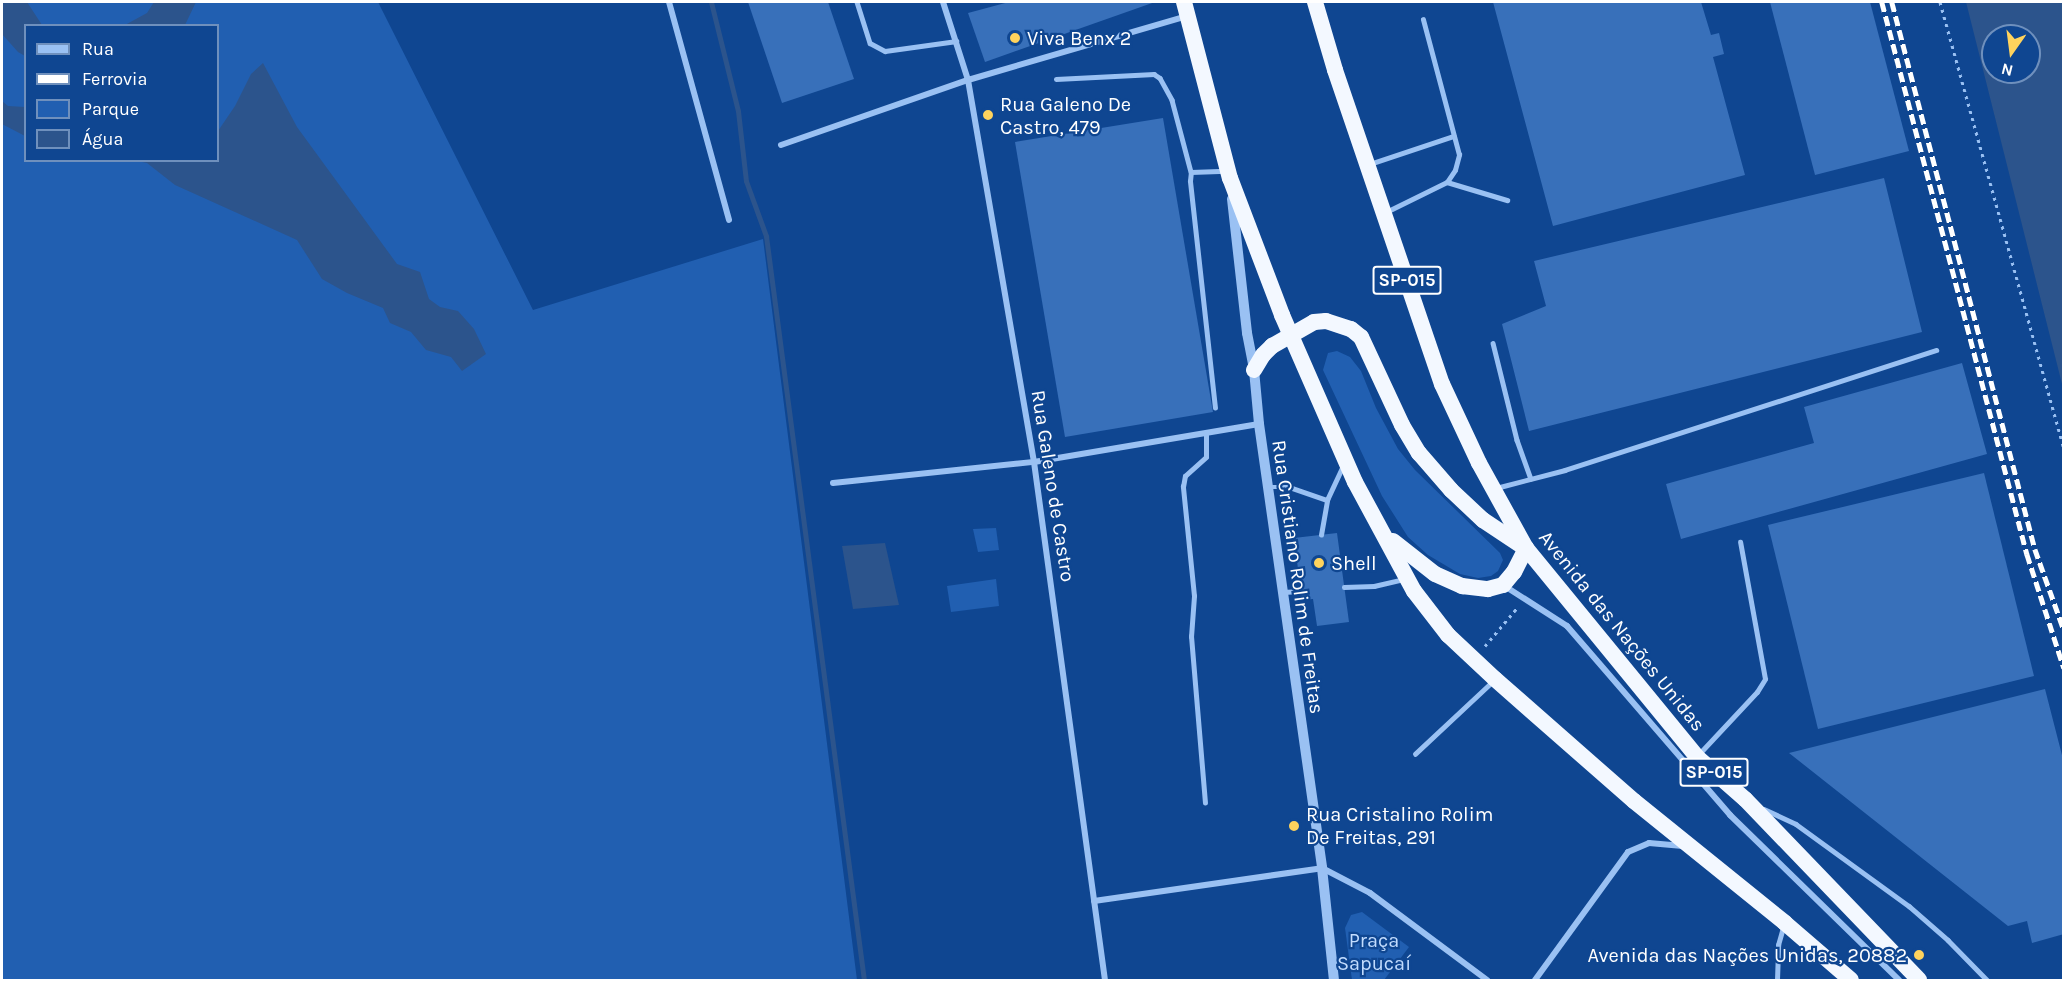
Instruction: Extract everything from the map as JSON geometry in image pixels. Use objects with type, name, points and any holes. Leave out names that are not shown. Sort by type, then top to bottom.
[{"type":"highway","name":"Avenida das Nações Unidas","points":[[1315,2],[1367,165],[1442,384],[1493,489],[1526,548],[1697,757],[1745,800],[1919,981]]},
{"type":"highway","points":[[1186,9],[1229,174],[1290,334],[1345,460],[1407,578],[1448,635],[1495,679],[1634,801],[1785,922],[1851,981]]},
{"type":"highway","points":[[1254,370],[1263,355],[1290,334],[1314,322],[1326,321],[1351,329],[1361,337],[1402,425],[1419,453],[1451,490],[1483,520],[1526,548],[1514,572],[1503,585],[1488,589],[1462,586],[1435,574],[1408,555],[1379,528]]},
{"type":"street","points":[[669,2],[729,220]]},
{"type":"street","name":"Rua Galeno de Castro","points":[[943,2],[968,80],[1034,462],[1105,981]]},
{"type":"street","points":[[781,145],[968,80],[1186,9]]},
{"type":"street","name":"Rua Cristiano Rolim de Freitas","points":[[1229,174],[1246,333],[1254,370],[1259,424],[1322,868],[1334,981]]},
{"type":"street","points":[[833,483],[1034,462],[1259,424]]},
{"type":"street","points":[[1503,585],[1567,626],[1730,815],[1899,981]]},
{"type":"street","points":[[1535,981],[1628,852],[1649,843],[1690,847]]},
{"type":"street","points":[[1094,901],[1322,868],[1370,894],[1487,981]]},
{"type":"lane","points":[[857,2],[870,43],[885,51],[922,48],[956,41]]},
{"type":"lane","points":[[1384,213],[1447,182],[1455,170],[1458,155],[1423,20]]},
{"type":"lane","points":[[1056,79],[1154,75],[1160,78],[1172,100],[1191,172],[1215,408]]},
{"type":"lane","points":[[1367,165],[1453,136]]},
{"type":"lane","points":[[1191,172],[1229,174]]},
{"type":"lane","points":[[1447,182],[1507,200]]},
{"type":"lane","points":[[1493,343],[1517,440],[1531,479]]},
{"type":"lane","points":[[1493,489],[1531,479],[1936,350]]},
{"type":"lane","points":[[1205,803],[1191,637],[1194,596],[1183,488],[1185,476],[1206,457],[1206,433]]},
{"type":"lane","points":[[1320,535],[1327,500],[1345,460]]},
{"type":"lane","points":[[1268,487],[1289,487],[1327,500]]},
{"type":"lane","points":[[1697,757],[1757,692],[1765,679],[1740,542]]},
{"type":"lane","points":[[1344,587],[1374,586],[1407,578]]},
{"type":"lane","points":[[1282,592],[1301,591]]},
{"type":"lane","points":[[1415,754],[1495,679]]},
{"type":"lane","points":[[1745,800],[1796,824],[1900,899],[1948,940],[1987,981]]},
{"type":"lane","points":[[1777,981],[1779,945],[1785,922]]},
{"type":"path","points":[[1940,2],[2064,450]]},
{"type":"path","points":[[1473,659],[1516,610],[1523,596]]},
{"type":"green space","points":[[2,2],[378,2],[533,310],[763,239],[857,980],[2,980]]},
{"type":"green space","points":[[1337,351],[1350,357],[1361,371],[1376,408],[1398,449],[1415,470],[1500,553],[1503,560],[1498,571],[1491,576],[1478,578],[1460,574],[1428,555],[1408,537],[1382,496],[1323,370],[1328,353]]},
{"type":"green space","points":[[996,528],[999,550],[978,552],[973,529]]},
{"type":"green space","points":[[996,579],[999,606],[951,612],[947,586]]},
{"type":"green space","name":"Praça Sapucaí","points":[[1362,912],[1409,947],[1384,980],[1352,980],[1345,928],[1351,915]]},
{"type":"water","points":[[2,2],[27,2],[41,24],[24,24],[24,55],[2,34]]},
{"type":"water","points":[[154,2],[196,2],[185,24],[127,24],[147,13]]},
{"type":"water","points":[[1966,2],[2063,2],[2063,389],[1987,84],[2041,84],[2041,24],[1981,24],[1981,62]]},
{"type":"water","points":[[263,63],[297,127],[397,264],[420,272],[429,299],[440,307],[458,311],[474,329],[486,354],[462,371],[451,357],[426,350],[411,332],[390,323],[383,308],[347,293],[322,279],[297,240],[175,185],[147,163],[142,162],[219,162],[219,130],[235,106],[251,74]]},
{"type":"water","points":[[2,101],[8,106],[24,107],[24,135],[2,124]]},
{"type":"water","points":[[885,543],[899,605],[853,609],[842,546]]},
{"type":"building","points":[[748,2],[828,2],[854,79],[782,103]]},
{"type":"building","name":"Viva Benx 2","points":[[1009,2],[1155,2],[985,62],[968,13]]},
{"type":"building","points":[[1493,2],[1701,2],[1711,35],[1719,33],[1724,54],[1713,57],[1745,175],[1553,226]]},
{"type":"building","points":[[1770,2],[1870,2],[1909,151],[1815,175]]},
{"type":"building","points":[[1163,118],[1213,412],[1065,437],[1015,142]]},
{"type":"building","points":[[1884,178],[1922,332],[1529,431],[1502,324],[1546,306],[1534,261]]},
{"type":"building","points":[[1962,363],[1987,454],[1681,539],[1666,484],[1814,443],[1804,407]]},
{"type":"building","points":[[1984,473],[2034,676],[1818,729],[1768,525]]},
{"type":"building","name":"Shell","points":[[1337,533],[1349,622],[1317,626],[1313,599],[1302,600],[1294,538]]},
{"type":"building","points":[[2045,689],[2064,763],[2064,934],[2032,943],[2027,921],[2008,926],[1789,753]]},
{"type":"waterway","points":[[711,2],[738,111],[746,181],[766,236],[864,980]]},
{"type":"railway","points":[[1882,2],[2027,554],[2064,668]]},
{"type":"railway","points":[[1892,2],[2035,549],[2064,630]]},
{"type":"place","name":"Viva Benx 2","points":[[1015,38]]},
{"type":"place","name":"Rua Galeno De Castro, 479","points":[[988,115]]},
{"type":"place","name":"Shell","points":[[1319,563]]},
{"type":"place","name":"Rua Cristalino Rolim De Freitas, 291","points":[[1294,826]]},
{"type":"place","name":"Avenida das Nações Unidas, 20882","points":[[1919,955]]}]
